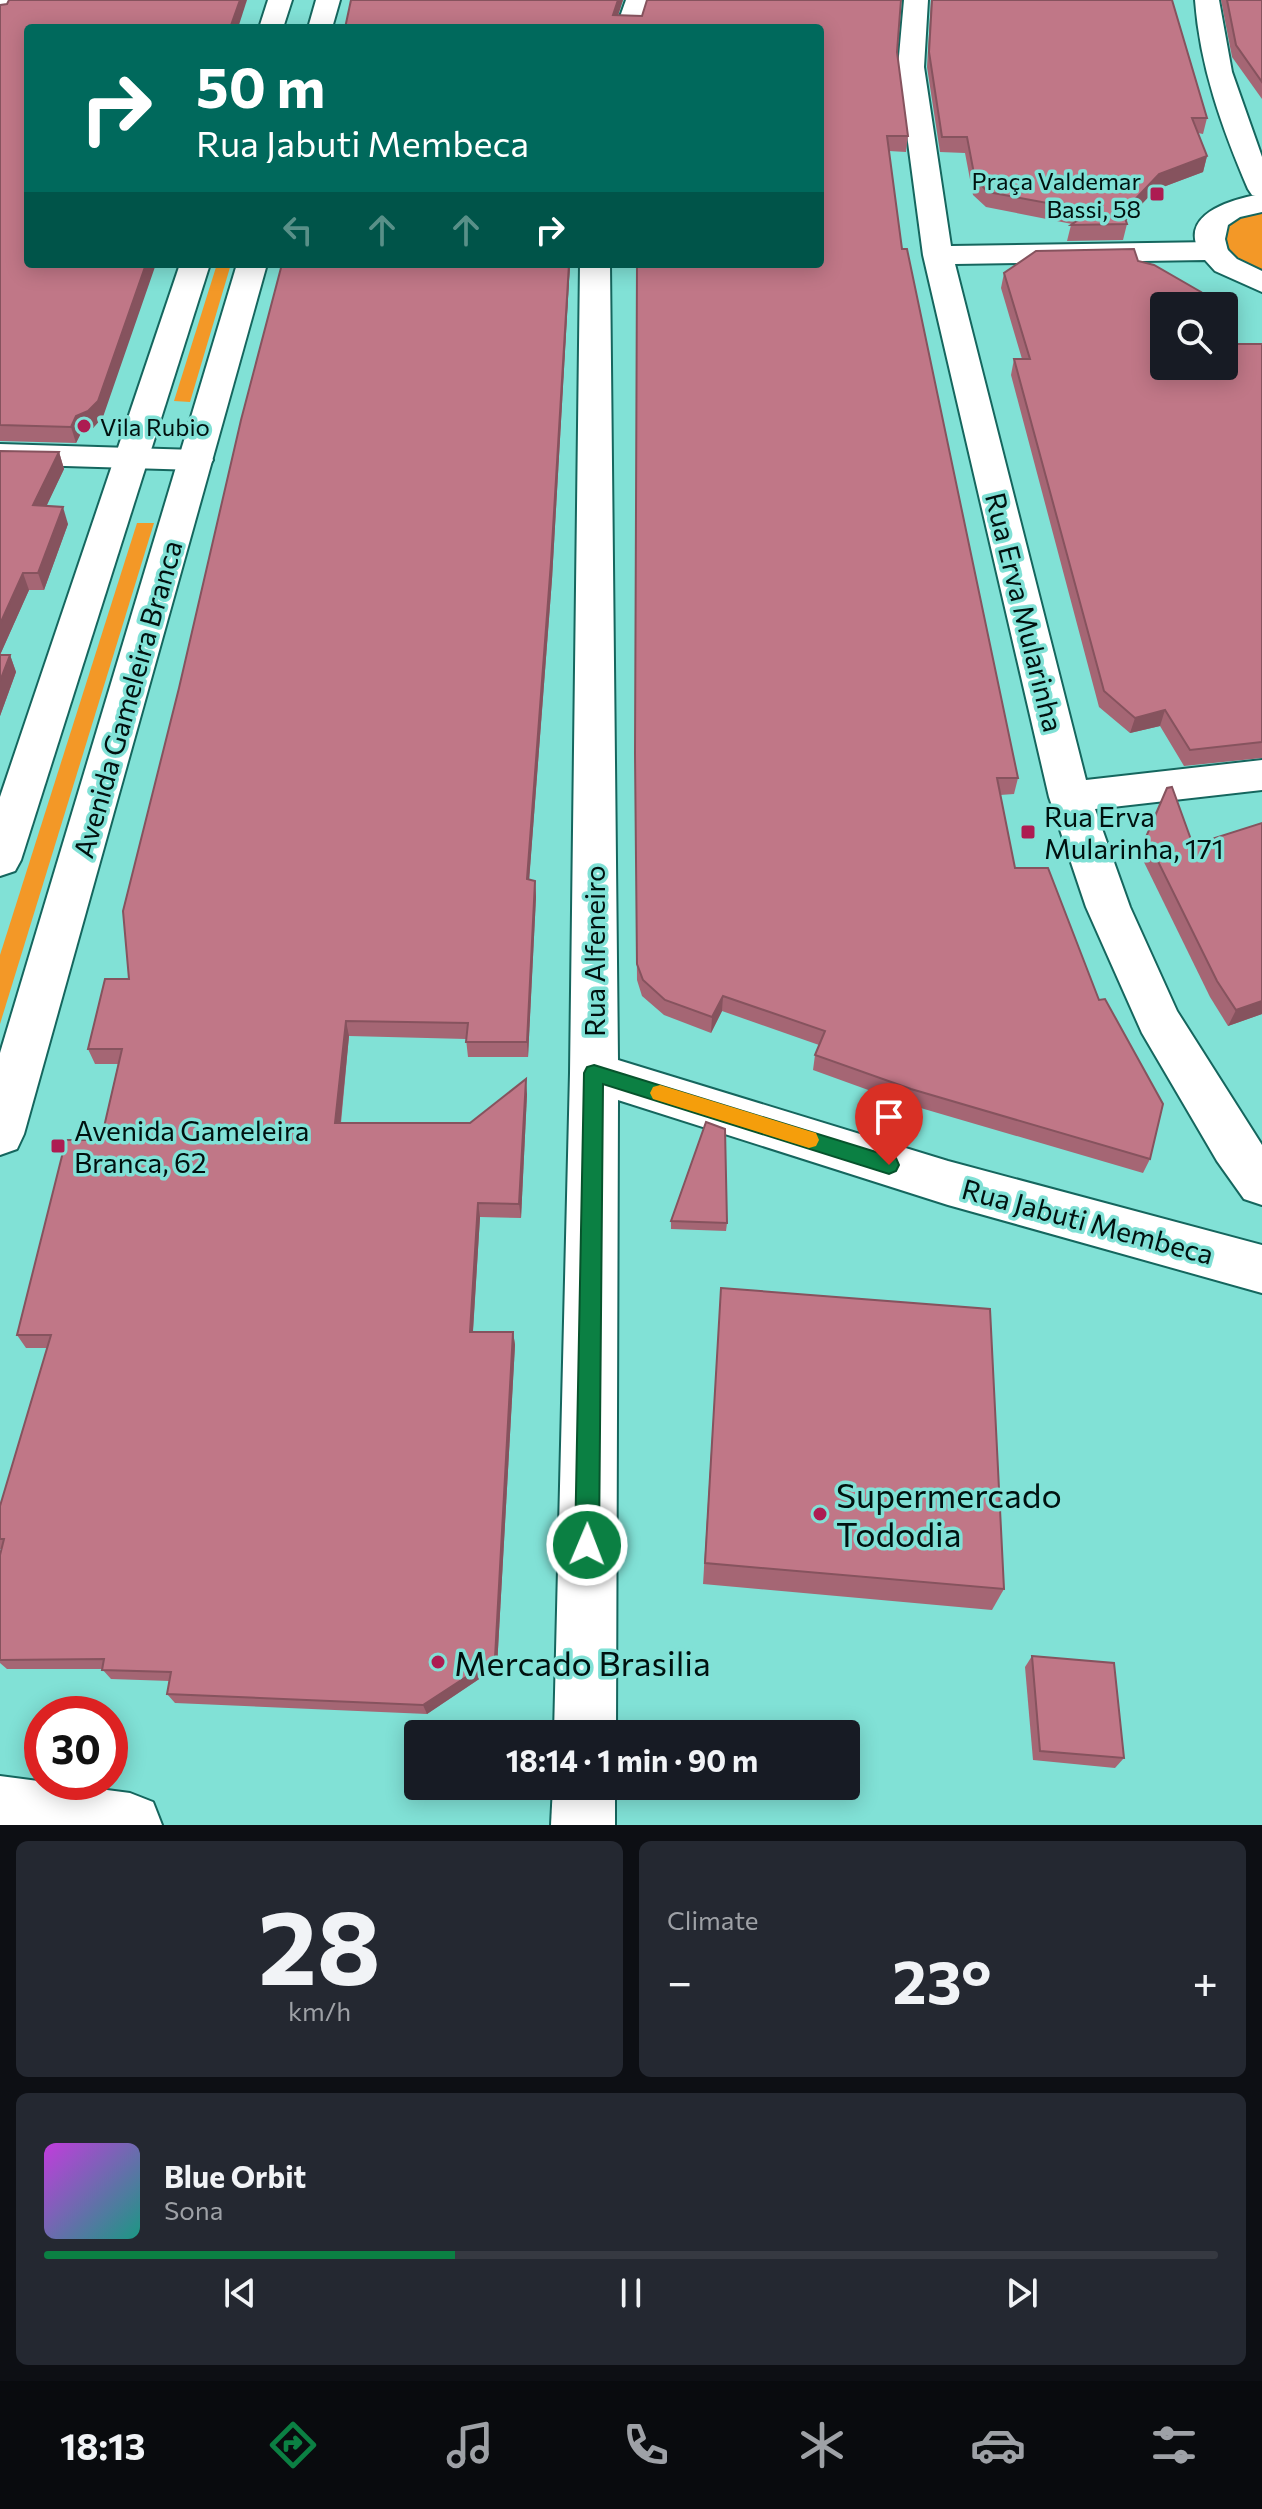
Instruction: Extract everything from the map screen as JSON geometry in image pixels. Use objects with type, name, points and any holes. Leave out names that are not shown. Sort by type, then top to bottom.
[{"type":"street","points":[[0,12],[7,0]]},
{"type":"street","points":[[272,24],[280,0]]},
{"type":"street","points":[[321,24],[328,0]]},
{"type":"street","points":[[629,24],[638,0]]},
{"type":"street","name":"Rua Erva Mularinha","points":[[916,0],[911,67],[938,255],[1070,797],[1108,907],[1158,1020],[1234,1146],[1262,1183]]},
{"type":"street","points":[[1207,0],[1207,18],[1227,97],[1262,189]]},
{"type":"street","points":[[1262,203],[1224,213],[1212,224],[1208,237],[1213,251],[1226,265],[1262,283]]},
{"type":"street","points":[[938,255],[1213,251]]},
{"type":"street","points":[[0,860],[194,268]]},
{"type":"street","name":"Avenida Gameleira Branca","points":[[0,1134],[251,268]]},
{"type":"street","name":"Rua Alfeneiro","points":[[585,1720],[594,1073],[595,268]]},
{"type":"street","points":[[0,454],[196,460]]},
{"type":"street","points":[[1070,797],[1262,775]]},
{"type":"street","name":"Rua Jabuti Membeca","points":[[594,1073],[948,1183],[1262,1269]]},
{"type":"street","points":[[583,1825],[584,1800]]},
{"type":"street","points":[[0,1808],[130,1825]]},
{"type":"shaded area","points":[[1262,211],[1262,275],[1225,250],[1225,227],[1236,218]]},
{"type":"shaded area","points":[[216,268],[230,268],[190,402],[174,401]]},
{"type":"shaded area","points":[[137,523],[154,523],[0,1024],[0,955]]},
{"type":"building","points":[[9,0],[240,0],[231,24],[24,24],[24,268],[145,268],[98,401],[88,411],[76,416],[71,427],[0,425],[0,5],[7,4]]},
{"type":"building","points":[[351,0],[618,0],[613,15],[642,16],[647,0],[901,0],[897,52],[908,136],[887,136],[902,249],[907,249],[1018,778],[997,778],[1015,868],[1048,868],[1099,1000],[1105,999],[1163,1104],[1150,1159],[911,1089],[815,1055],[825,1031],[723,996],[712,1017],[665,1000],[643,980],[637,964],[637,268],[824,268],[824,24],[346,24]]},
{"type":"building","points":[[932,0],[1172,0],[1207,118],[1192,118],[1207,156],[1159,174],[1123,212],[1127,224],[1071,225],[1091,211],[988,192],[975,179],[967,137],[942,137],[929,52]]},
{"type":"building","points":[[1227,0],[1262,0],[1262,82],[1236,45]]},
{"type":"building","points":[[1134,249],[1138,261],[1154,265],[1201,292],[1150,292],[1150,380],[1238,380],[1238,344],[1262,344],[1262,742],[1190,750],[1165,710],[1135,718],[1104,691],[1014,359],[1030,359],[1004,273],[1036,251]]},
{"type":"building","points":[[281,268],[569,268],[527,879],[535,881],[527,1042],[466,1042],[468,1023],[346,1021],[335,1123],[470,1123],[526,1079],[519,1204],[478,1203],[470,1332],[513,1332],[495,1658],[423,1705],[167,1694],[171,1672],[102,1670],[104,1659],[0,1660],[0,1555],[4,1539],[0,1539],[0,1506],[51,1335],[17,1335],[66,1140],[101,1140],[122,1049],[88,1049],[105,979],[129,979],[123,911],[241,420]]},
{"type":"building","points":[[0,451],[59,452],[33,505],[63,507],[38,573],[23,573],[0,624]]},
{"type":"building","points":[[0,655],[10,655],[0,681]]},
{"type":"building","points":[[1172,787],[1193,845],[1262,823],[1262,1001],[1236,1010],[1217,981],[1146,837],[1167,788]]},
{"type":"building","points":[[706,1122],[725,1129],[727,1223],[671,1221]]},
{"type":"building","points":[[721,1288],[990,1309],[1004,1589],[705,1563]]},
{"type":"building","points":[[1032,1656],[1114,1663],[1124,1758],[1040,1751]]},
{"type":"slow traffic","points":[[660,1093],[809,1140]]},
{"type":"place","name":"Praça Valdemar Bassi, 58","points":[[1157,194]]},
{"type":"place","name":"Vila Rubio","points":[[84,426]]},
{"type":"place","name":"Rua Erva Mularinha, 171","points":[[1028,832]]},
{"type":"place","name":"Avenida Gameleira Branca, 62","points":[[58,1146]]},
{"type":"place","name":"Supermercado Tododia","points":[[820,1514]]},
{"type":"place","name":"Mercado Brasilia","points":[[438,1662]]},
{"type":"route","points":[[587,1545],[594,1073],[889,1165]]}]
